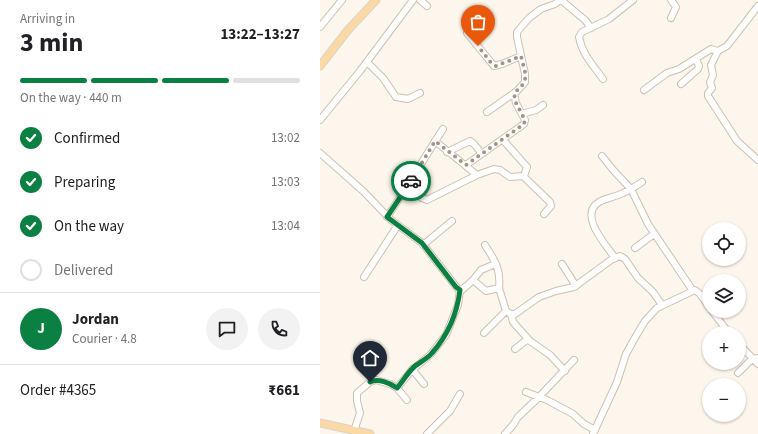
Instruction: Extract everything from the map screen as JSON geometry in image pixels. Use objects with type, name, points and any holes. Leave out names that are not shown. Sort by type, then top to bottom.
[{"type":"main road","points":[[320,66],[373,1]]},
{"type":"main road","points":[[320,423],[370,434]]},
{"type":"street","points":[[320,25],[342,0]]},
{"type":"street","points":[[320,120],[367,62],[413,0]]},
{"type":"street","points":[[420,0],[427,6]]},
{"type":"street","points":[[487,112],[524,85],[526,78],[517,37],[519,30],[529,18],[541,9],[561,0],[585,20],[591,28]]},
{"type":"street","points":[[603,79],[589,61],[579,37],[582,32],[610,19],[633,0]]},
{"type":"street","points":[[671,0],[676,7],[671,18]]},
{"type":"street","points":[[758,6],[731,42],[723,49],[718,51],[711,65],[713,75],[710,82],[712,87],[708,96],[738,141],[758,160]]},
{"type":"street","points":[[467,33],[494,66],[521,56]]},
{"type":"street","points":[[644,90],[667,73],[679,69],[711,49],[718,51]]},
{"type":"street","points":[[681,84],[698,69],[696,58]]},
{"type":"street","points":[[367,62],[382,78],[396,97],[405,99],[420,93]]},
{"type":"street","points":[[466,165],[524,124],[525,120],[516,103],[514,93]]},
{"type":"street","points":[[522,114],[536,110],[543,105]]},
{"type":"street","points":[[387,217],[443,129]]},
{"type":"street","points":[[503,140],[526,167],[524,176],[527,181],[550,202],[551,206],[544,214]]},
{"type":"street","points":[[435,141],[477,175]]},
{"type":"street","points":[[447,152],[470,141],[482,154]]},
{"type":"street","points":[[320,153],[363,192],[387,217],[417,239],[460,290]]},
{"type":"street","points":[[602,156],[631,189],[654,234],[692,291]]},
{"type":"street","points":[[408,185],[422,198],[427,200],[477,175],[497,169],[510,177],[524,176]]},
{"type":"street","points":[[615,258],[594,225],[590,215],[594,207],[600,201],[623,194],[642,182]]},
{"type":"street","points":[[423,245],[452,221]]},
{"type":"street","points":[[364,277],[398,225]]},
{"type":"street","points":[[635,248],[654,234]]},
{"type":"street","points":[[485,245],[500,275],[499,288],[513,322],[534,345],[550,355],[565,371]]},
{"type":"street","points":[[484,333],[508,313],[515,314],[539,297],[576,286],[620,256],[625,259],[638,278],[653,292],[662,305]]},
{"type":"street","points":[[460,290],[465,288],[481,270],[495,264]]},
{"type":"street","points":[[562,264],[576,286]]},
{"type":"street","points":[[473,280],[486,290],[499,288]]},
{"type":"street","points":[[397,388],[412,369],[431,354],[446,335],[458,305],[460,290]]},
{"type":"street","points":[[526,392],[547,400],[573,414],[594,432],[617,382],[626,354],[653,311],[662,305],[692,291],[697,291],[702,298]]},
{"type":"street","points":[[717,318],[724,326]]},
{"type":"street","points":[[515,349],[528,339]]},
{"type":"street","points":[[746,351],[758,364]]},
{"type":"street","points":[[738,373],[755,359]]},
{"type":"street","points":[[505,434],[513,426],[518,417],[540,397],[574,360]]},
{"type":"street","points":[[412,369],[424,384]]},
{"type":"street","points":[[356,432],[360,413],[356,396],[359,391],[370,382],[376,380],[390,384],[397,388],[407,400]]},
{"type":"street","points":[[427,434],[453,408],[460,394]]},
{"type":"way so far","points":[[411,181],[435,141],[447,152],[466,165],[523,126],[525,122],[516,103],[514,93],[524,85],[526,78],[521,56],[494,66],[478,46]]},
{"type":"route","points":[[370,382],[376,380],[390,384],[397,388],[410,370],[431,354],[446,335],[458,305],[460,290],[456,287],[431,254],[422,243],[387,217],[411,181]]}]
